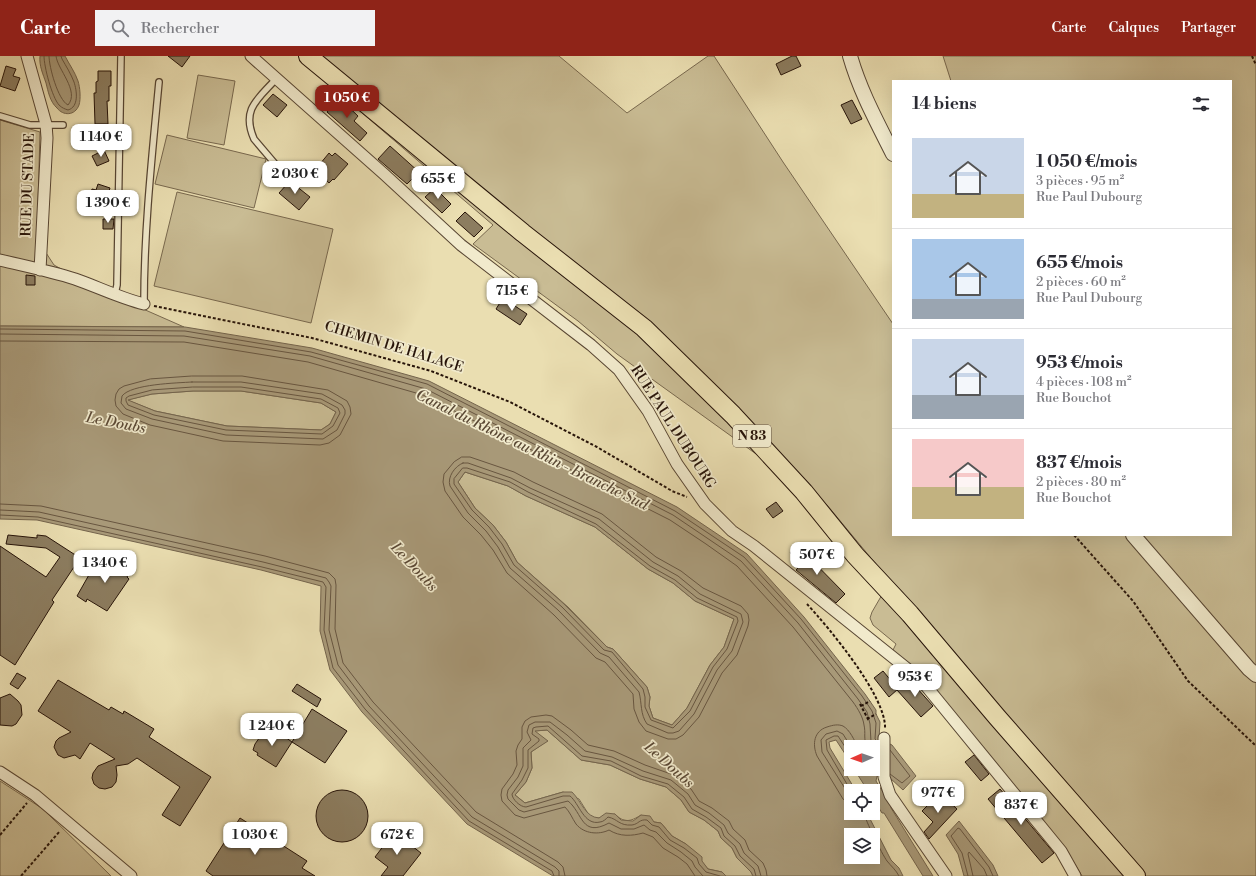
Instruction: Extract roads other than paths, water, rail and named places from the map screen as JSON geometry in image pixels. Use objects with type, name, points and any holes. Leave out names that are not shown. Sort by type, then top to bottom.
[{"type":"main road","name":"N 83","points":[[308,56],[523,233],[644,328],[722,404],[804,492],[855,555],[910,614],[997,717],[1136,876]]},
{"type":"street","name":"RUE DU STADE","points":[[27,56],[46,124],[47,138],[40,270]]},
{"type":"street","name":"RUE PAUL DUBOURG","points":[[251,56],[384,174],[461,245],[591,345],[619,370],[648,411],[677,464],[705,504],[732,531],[754,546],[910,671],[926,686],[1061,852],[1075,876]]},
{"type":"street","points":[[850,56],[856,76],[867,102],[892,152]]},
{"type":"street","points":[[0,260],[75,279],[115,294],[126,300],[144,304]]},
{"type":"street","points":[[1134,536],[1249,669],[1256,675]]},
{"type":"street","points":[[884,738],[884,777],[890,795],[946,876]]},
{"type":"street","points":[[0,772],[35,795],[131,876]]},
{"type":"lane","points":[[115,294],[117,285],[121,56]]},
{"type":"lane","points":[[276,79],[252,106],[249,114],[249,123],[254,139],[288,179]]},
{"type":"lane","points":[[144,304],[144,274],[150,174],[159,82]]},
{"type":"lane","points":[[0,116],[30,125],[63,125]]},
{"type":"water","points":[[40,56],[65,56],[75,74],[79,86],[80,102],[77,109],[72,113],[69,114],[60,111],[53,103],[40,63]]},
{"type":"water","points":[[0,326],[185,327],[312,348],[429,381],[677,507],[747,554],[804,617],[865,694],[876,710],[876,714],[880,722],[879,739],[892,745],[916,776],[903,790],[890,778],[877,776],[880,776],[880,740],[844,740],[844,752],[836,740],[829,742],[830,748],[844,771],[844,776],[847,776],[852,784],[844,784],[844,820],[871,820],[875,828],[844,828],[844,864],[880,864],[880,838],[891,860],[899,868],[903,876],[753,876],[737,858],[732,848],[721,838],[718,831],[704,820],[689,812],[681,800],[666,787],[640,779],[610,765],[581,760],[547,730],[535,731],[548,741],[531,752],[532,768],[526,782],[515,795],[525,803],[563,792],[572,792],[587,812],[594,817],[599,818],[606,813],[615,814],[621,820],[633,821],[641,815],[650,816],[654,822],[661,823],[672,836],[686,844],[702,857],[702,861],[708,869],[722,872],[726,876],[553,876],[467,824],[362,712],[330,670],[320,631],[321,586],[261,570],[37,520],[0,519]],"holes":[[[193,391],[241,391],[321,403],[336,412],[330,424],[321,430],[227,426],[155,411],[128,400],[152,394]],[[465,472],[508,486],[526,496],[595,527],[648,569],[673,583],[695,601],[734,619],[724,647],[710,665],[687,708],[672,725],[653,718],[649,706],[650,697],[647,687],[613,649],[607,647],[564,604],[517,562],[506,542],[493,525],[475,508],[458,482]]]},
{"type":"water","points":[[858,776],[877,776],[876,781],[878,784],[864,784]]},
{"type":"water","points":[[880,787],[933,876],[923,876],[884,813],[882,813],[880,810]]},
{"type":"water","points":[[959,821],[993,865],[998,876],[964,876],[958,854],[946,835]]},
{"type":"water label","name":"Le Doubs","points":[[116,423]]},
{"type":"water label","name":"Canal du Rhône au Rhin - Branche Sud","points":[[532,450]]},
{"type":"water label","name":"Le Doubs","points":[[414,567]]},
{"type":"water label","name":"Le Doubs","points":[[669,765]]}]
